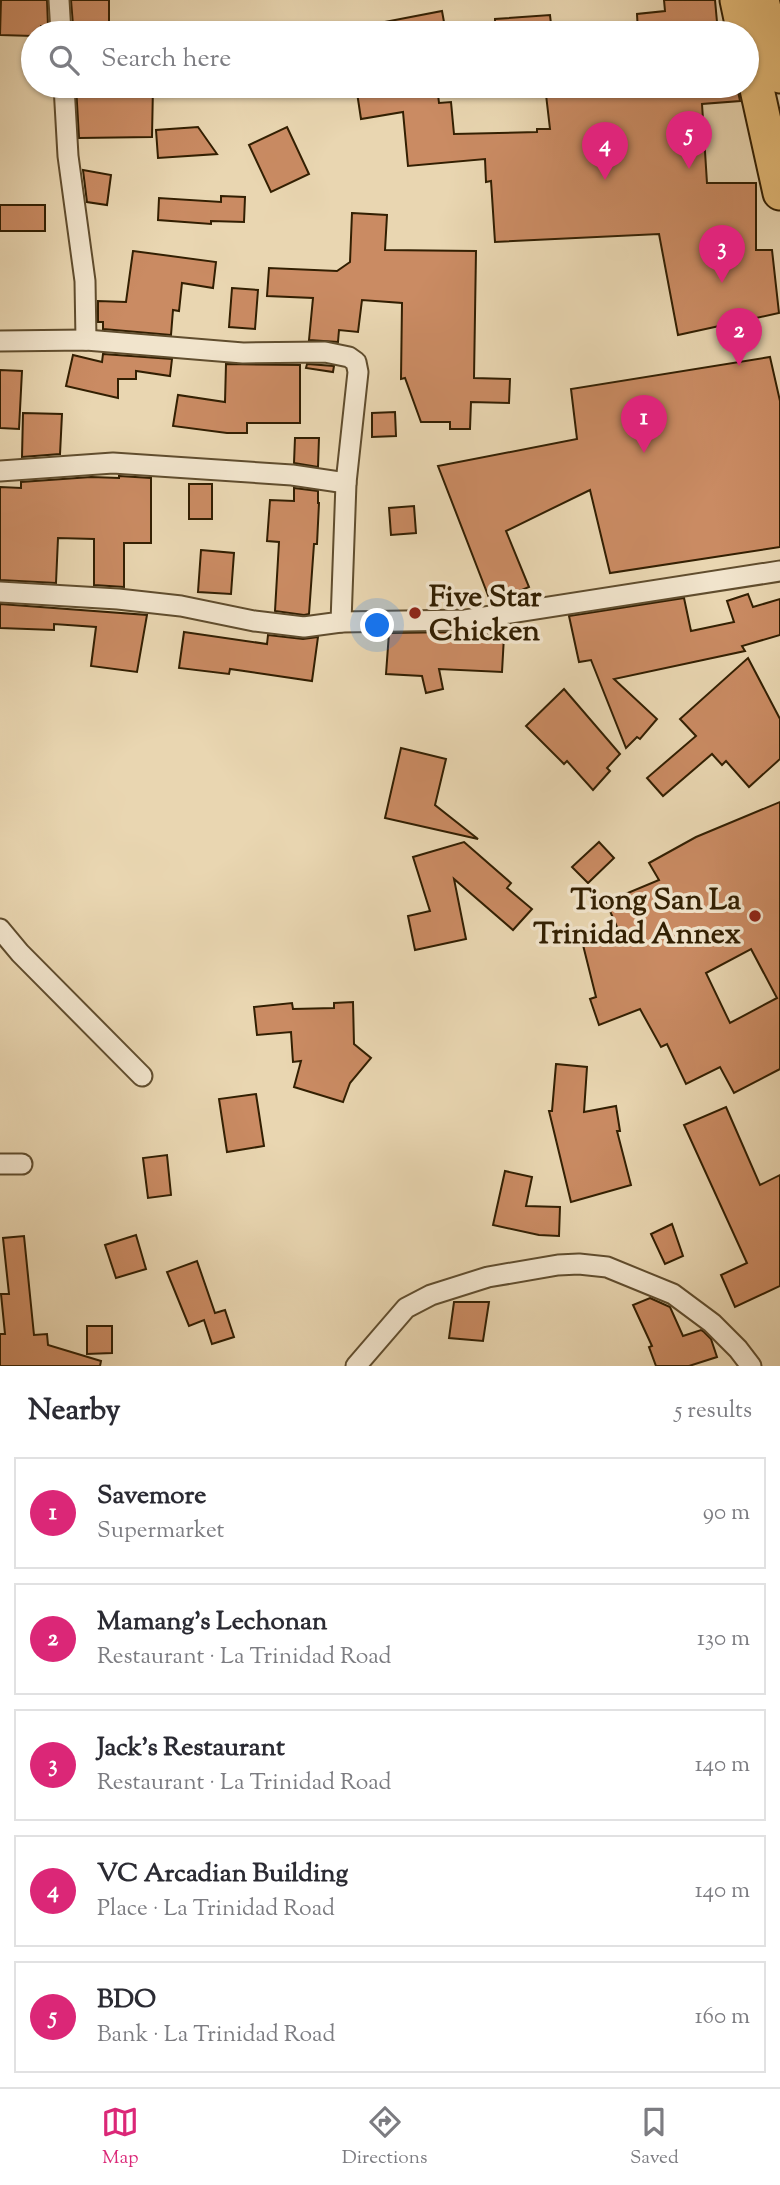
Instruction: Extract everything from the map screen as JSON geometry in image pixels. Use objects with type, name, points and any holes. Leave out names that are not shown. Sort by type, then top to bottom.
[{"type":"highway","points":[[737,0],[745,21]]},
{"type":"highway","points":[[758,21],[762,0]]},
{"type":"highway","points":[[759,50],[780,76]]},
{"type":"highway","points":[[759,76],[780,193]]},
{"type":"street","points":[[59,0],[60,21]]},
{"type":"street","points":[[65,98],[68,156],[85,281],[86,340]]},
{"type":"street","points":[[0,341],[86,340],[243,353],[325,352],[349,357],[356,362],[358,372],[346,483],[341,622]]},
{"type":"street","points":[[0,471],[113,463],[278,474],[346,483]]},
{"type":"street","points":[[0,592],[118,599],[180,606],[254,621],[304,627],[341,622],[466,620],[780,571]]},
{"type":"street","points":[[1,934],[142,1076]]},
{"type":"street","points":[[0,1164],[22,1164]]},
{"type":"street","points":[[355,1366],[405,1308],[431,1296],[488,1277],[527,1269],[579,1264],[607,1267],[673,1294],[712,1323],[751,1366]]},
{"type":"building","points":[[1,0],[47,0],[48,21],[21,21],[21,36],[0,35]]},
{"type":"building","points":[[71,0],[109,0],[109,21],[73,21]]},
{"type":"building","points":[[664,0],[715,0],[717,21],[637,21],[637,14],[665,11]]},
{"type":"building","points":[[442,11],[444,21],[390,21]]},
{"type":"building","points":[[550,15],[551,21],[495,21]]},
{"type":"building","points":[[77,98],[153,98],[152,137],[79,138]]},
{"type":"building","points":[[358,98],[438,98],[439,103],[451,102],[454,134],[537,132],[537,129],[550,129],[546,98],[739,98],[740,101],[702,104],[707,183],[756,183],[756,250],[772,250],[779,313],[678,335],[659,234],[495,242],[491,181],[486,182],[485,159],[408,166],[403,112],[361,119]]},
{"type":"building","points":[[198,127],[217,154],[158,158],[156,130]]},
{"type":"building","points":[[287,127],[309,174],[271,192],[249,145]]},
{"type":"building","points":[[83,170],[111,175],[107,205],[87,202]]},
{"type":"building","points":[[221,196],[245,197],[244,222],[211,221],[211,224],[158,220],[159,198],[221,202]]},
{"type":"building","points":[[0,205],[45,205],[45,231],[0,231]]},
{"type":"building","points":[[352,213],[387,215],[385,250],[476,251],[474,378],[510,379],[509,403],[471,402],[470,429],[450,429],[450,422],[421,422],[405,378],[401,379],[402,303],[362,300],[358,332],[339,330],[338,342],[309,340],[313,298],[267,296],[269,268],[337,271],[350,262]]},
{"type":"building","points":[[133,251],[216,262],[213,288],[182,283],[179,311],[173,310],[171,335],[103,329],[103,322],[98,322],[98,301],[126,302]]},
{"type":"building","points":[[232,288],[258,290],[255,329],[229,327]]},
{"type":"building","points":[[103,354],[172,359],[170,376],[136,371],[136,379],[118,379],[118,398],[66,386],[73,355],[102,362]]},
{"type":"building","points":[[770,357],[780,401],[780,547],[610,573],[590,490],[506,531],[529,587],[491,603],[438,466],[577,439],[571,389]]},
{"type":"building","points":[[226,364],[300,365],[300,423],[247,423],[247,433],[173,426],[178,395],[225,402]]},
{"type":"building","points":[[307,364],[334,366],[333,372],[306,368]]},
{"type":"building","points":[[0,370],[22,371],[19,429],[0,428]]},
{"type":"building","points":[[395,412],[396,436],[372,437],[372,413]]},
{"type":"building","points":[[23,413],[62,414],[60,454],[22,457]]},
{"type":"building","points":[[295,438],[319,438],[318,467],[294,463]]},
{"type":"building","points":[[119,476],[151,478],[151,543],[124,543],[124,587],[94,585],[94,539],[58,538],[56,583],[0,580],[0,487],[21,488],[21,482]]},
{"type":"building","points":[[189,484],[212,484],[212,519],[189,519]]},
{"type":"building","points":[[294,488],[318,491],[319,503],[309,614],[304,615],[275,611],[279,542],[267,541],[270,500],[294,501]]},
{"type":"building","points":[[414,506],[416,533],[391,535],[389,508]]},
{"type":"building","points":[[201,550],[234,553],[231,594],[198,592]]},
{"type":"building","points":[[748,594],[753,607],[780,599],[780,635],[742,646],[745,651],[614,679],[657,719],[640,739],[637,737],[626,748],[591,660],[579,662],[569,616],[684,598],[691,631],[734,622],[727,601]]},
{"type":"building","points":[[0,604],[147,615],[137,672],[91,666],[96,627],[54,624],[54,630],[0,628]]},
{"type":"building","points":[[184,632],[267,644],[268,635],[303,639],[318,637],[312,681],[230,669],[229,674],[179,668]]},
{"type":"building","points":[[456,632],[504,636],[502,672],[439,669],[443,689],[426,693],[422,676],[386,674],[389,633]]},
{"type":"building","points":[[748,658],[780,719],[780,759],[749,787],[726,761],[722,765],[712,754],[663,796],[647,778],[696,736],[680,719]]},
{"type":"building","points":[[564,689],[620,754],[607,768],[610,771],[593,790],[567,761],[564,764],[526,726]]},
{"type":"building","points":[[401,748],[446,759],[435,805],[478,839],[385,818]]},
{"type":"building","points":[[780,802],[780,1069],[734,1093],[720,1067],[686,1084],[667,1044],[661,1047],[640,1009],[599,1025],[590,999],[596,997],[583,945],[621,936],[606,902],[659,880],[649,863],[696,837]],"holes":[[[751,949],[777,998],[730,1023],[706,973]]]},
{"type":"building","points":[[464,842],[511,883],[507,888],[532,909],[513,930],[454,879],[466,939],[415,950],[408,916],[430,911],[413,857]]},
{"type":"building","points":[[599,842],[614,858],[588,883],[572,867]]},
{"type":"building","points":[[353,1002],[354,1044],[371,1058],[350,1083],[343,1102],[294,1087],[301,1061],[293,1062],[291,1032],[257,1035],[254,1007],[292,1003],[293,1009],[334,1008],[334,1003]]},
{"type":"building","points":[[556,1064],[587,1067],[584,1112],[616,1106],[620,1131],[617,1131],[631,1185],[571,1202],[549,1111],[552,1111]]},
{"type":"building","points":[[256,1094],[264,1146],[227,1152],[219,1099]]},
{"type":"building","points":[[726,1107],[760,1185],[780,1175],[780,1286],[735,1307],[721,1275],[747,1263],[684,1125]]},
{"type":"building","points":[[167,1155],[171,1195],[148,1198],[143,1158]]},
{"type":"building","points":[[505,1171],[532,1177],[526,1206],[560,1207],[559,1236],[539,1235],[493,1225]]},
{"type":"building","points":[[672,1224],[683,1256],[665,1264],[651,1234]]},
{"type":"building","points":[[136,1235],[146,1269],[116,1278],[105,1245]]},
{"type":"building","points":[[24,1236],[34,1335],[47,1334],[48,1345],[101,1361],[100,1366],[0,1366],[0,1334],[5,1334],[1,1294],[9,1294],[3,1238]]},
{"type":"building","points":[[197,1261],[215,1313],[225,1310],[234,1337],[212,1344],[204,1320],[189,1326],[167,1272]]},
{"type":"building","points":[[650,1298],[670,1307],[683,1336],[701,1330],[704,1332],[711,1339],[717,1357],[689,1366],[656,1366],[649,1347],[652,1346],[633,1305]]},
{"type":"building","points":[[454,1302],[489,1302],[483,1341],[449,1338]]},
{"type":"building","points":[[87,1326],[112,1326],[112,1353],[87,1354]]},
{"type":"place","name":"BDO","points":[[689,169]]},
{"type":"place","name":"VC Arcadian Building","points":[[605,180]]},
{"type":"place","name":"Jack's Restaurant","points":[[722,283]]},
{"type":"place","name":"Mamang's Lechonan","points":[[739,366]]},
{"type":"place","name":"Savemore","points":[[644,453]]},
{"type":"place","name":"Five Star Chicken","points":[[415,613]]},
{"type":"place","name":"Tiong San La Trinidad Annex","points":[[755,916]]}]
